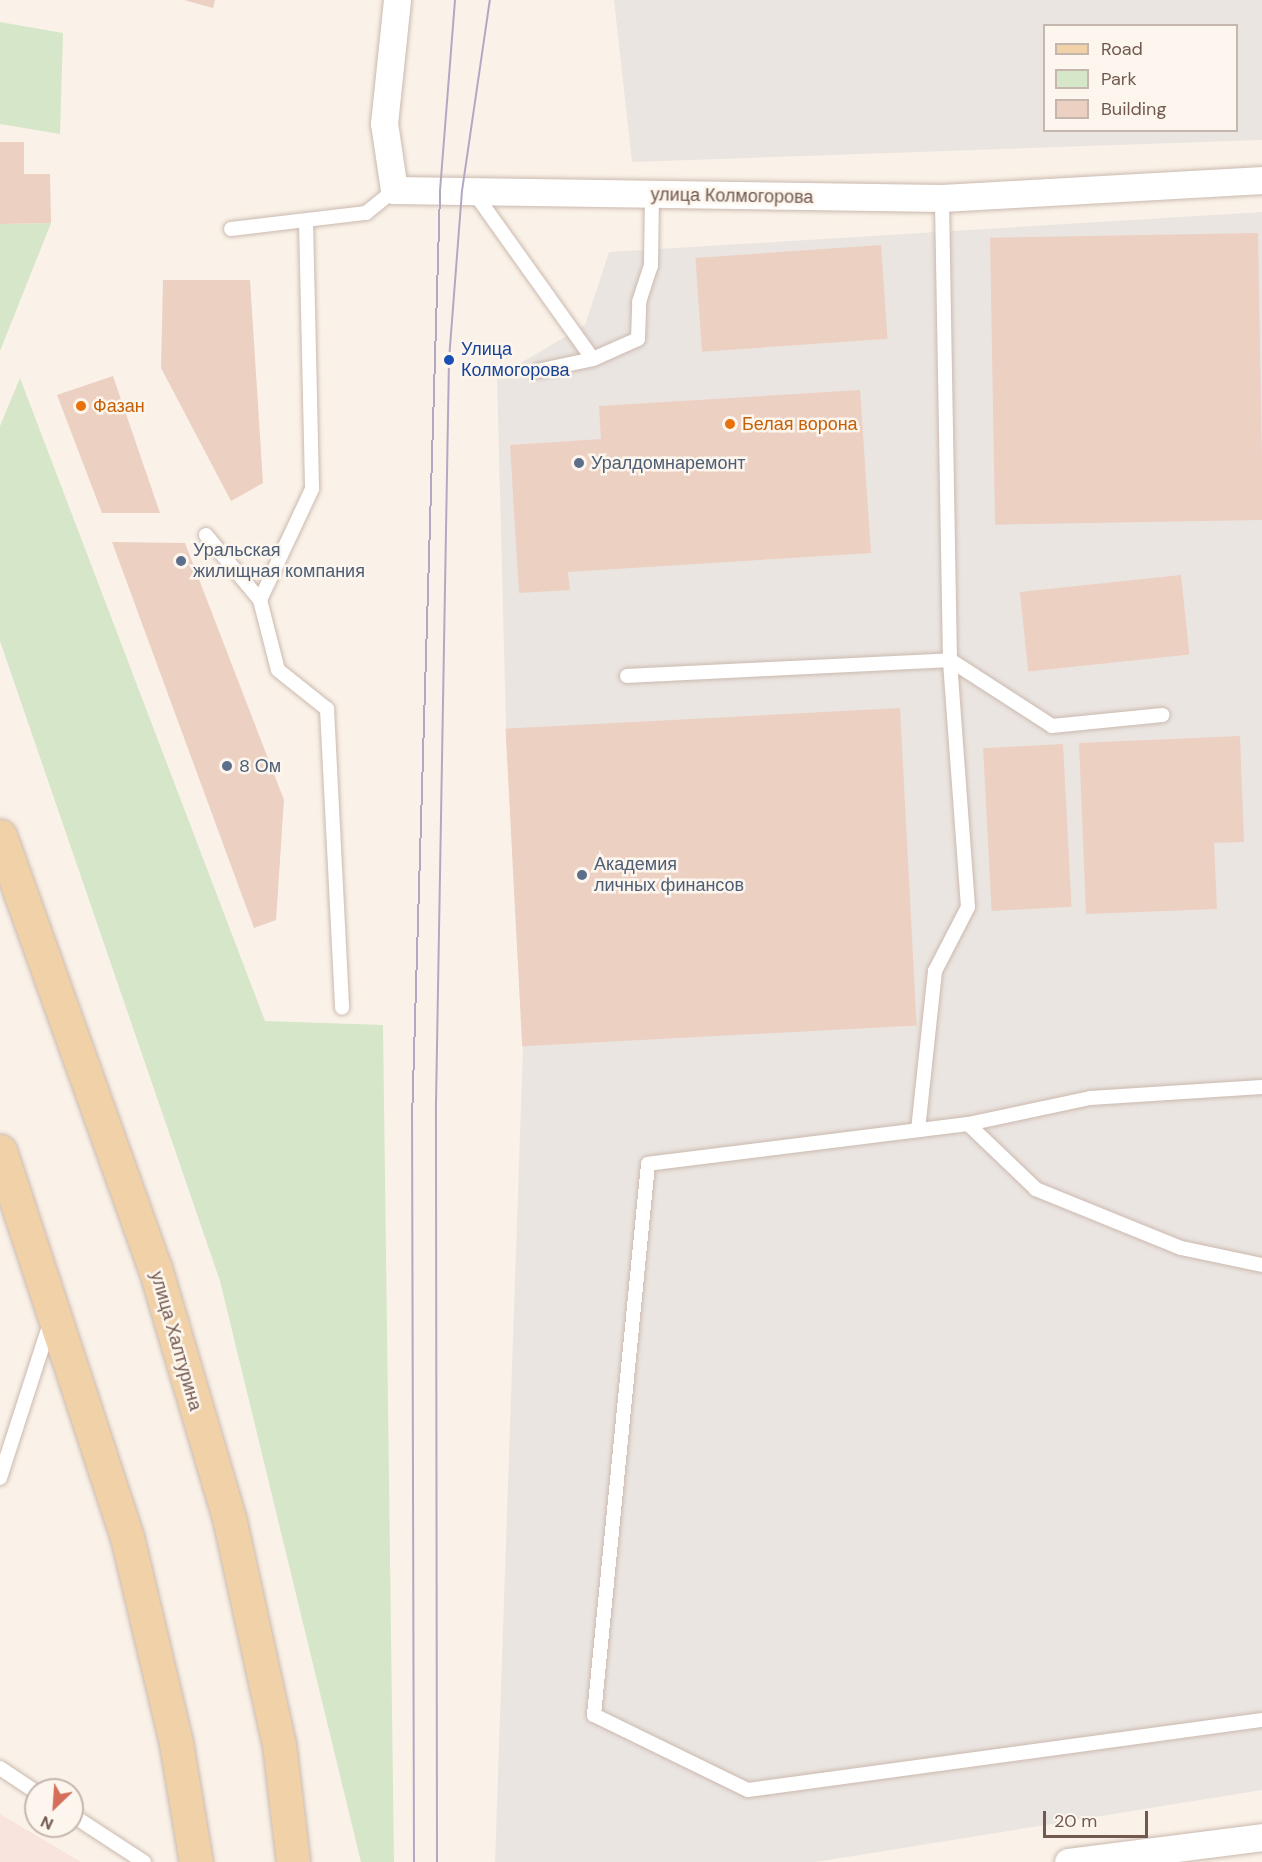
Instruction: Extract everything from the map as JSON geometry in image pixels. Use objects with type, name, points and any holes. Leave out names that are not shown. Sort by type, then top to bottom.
[{"type":"main road","name":"улица Халтурина","points":[[0,836],[155,1268],[226,1511],[279,1744],[293,1862]]},
{"type":"main road","points":[[0,1151],[55,1310],[127,1537],[176,1743],[196,1862]]},
{"type":"street","points":[[394,190],[384,123],[397,0]]},
{"type":"street","name":"улица Колмогорова","points":[[394,190],[942,198],[1262,180]]},
{"type":"street","points":[[1068,1862],[1262,1837]]},
{"type":"lane","points":[[231,229],[366,213],[394,190]]},
{"type":"lane","points":[[473,191],[593,359]]},
{"type":"lane","points":[[537,371],[593,359],[638,339],[639,302],[651,266],[652,195]]},
{"type":"lane","points":[[918,1130],[935,971],[969,908],[950,660],[942,198]]},
{"type":"lane","points":[[260,600],[312,489],[306,221]]},
{"type":"lane","points":[[206,535],[260,600],[278,670],[327,709],[342,1008]]},
{"type":"lane","points":[[627,676],[950,660],[1052,726],[1162,715]]},
{"type":"lane","points":[[1262,1087],[1090,1098],[968,1124],[648,1164],[594,1715],[748,1790],[1262,1720]]},
{"type":"lane","points":[[968,1124],[1036,1189],[1181,1248],[1262,1266]]},
{"type":"lane","points":[[0,1478],[55,1310]]},
{"type":"lane","points":[[0,1768],[24,1784]]},
{"type":"lane","points":[[84,1823],[144,1862]]},
{"type":"shaded area","points":[[614,0],[1262,0],[1262,140],[632,162]]},
{"type":"shaded area","points":[[1262,212],[1262,1790],[816,1862],[495,1862],[523,1046],[506,728],[497,377],[585,325],[609,252]]},
{"type":"shaded area","points":[[0,1814],[24,1828],[24,1838],[40,1838],[81,1862],[0,1862]]},
{"type":"green space","points":[[0,22],[63,33],[60,134],[0,124]]},
{"type":"green space","points":[[51,223],[0,351],[0,224]]},
{"type":"green space","points":[[20,378],[265,1021],[383,1025],[394,1862],[361,1862],[220,1281],[0,641],[0,426]]},
{"type":"building","points":[[184,0],[215,0],[213,8]]},
{"type":"building","points":[[0,142],[24,142],[24,174],[50,174],[51,223],[0,224]]},
{"type":"building","points":[[1258,233],[1262,520],[995,525],[990,238]]},
{"type":"building","points":[[881,245],[888,339],[702,352],[695,258]]},
{"type":"building","points":[[163,280],[250,280],[263,483],[231,501],[161,368]]},
{"type":"building","points":[[113,376],[160,513],[102,513],[57,395]]},
{"type":"building","points":[[860,390],[871,553],[568,572],[570,590],[519,593],[510,445],[601,439],[599,406]]},
{"type":"building","points":[[112,542],[185,543],[284,800],[276,920],[254,928]]},
{"type":"building","points":[[1181,575],[1189,655],[1028,671],[1020,592]]},
{"type":"building","points":[[900,708],[917,1026],[522,1046],[506,729]]},
{"type":"building","points":[[1240,736],[1244,842],[1214,843],[1217,909],[1086,914],[1079,743]]},
{"type":"building","points":[[1063,744],[1072,907],[992,911],[983,748]]},
{"type":"tram line","points":[[414,1862],[412,1120],[440,191],[455,0]]},
{"type":"tram line","points":[[437,1862],[436,1104],[449,360],[462,191],[490,0]]},
{"type":"place","name":"Улица Колмогорова","points":[[449,360]]},
{"type":"place","name":"Фазан","points":[[81,406]]},
{"type":"place","name":"Белая ворона","points":[[730,424]]},
{"type":"place","name":"Уралдомнаремонт","points":[[579,463]]},
{"type":"place","name":"Уральская жилищная компания","points":[[181,561]]},
{"type":"place","name":"8 Ом","points":[[227,766]]},
{"type":"place","name":"Академия личных финансов","points":[[582,875]]}]
